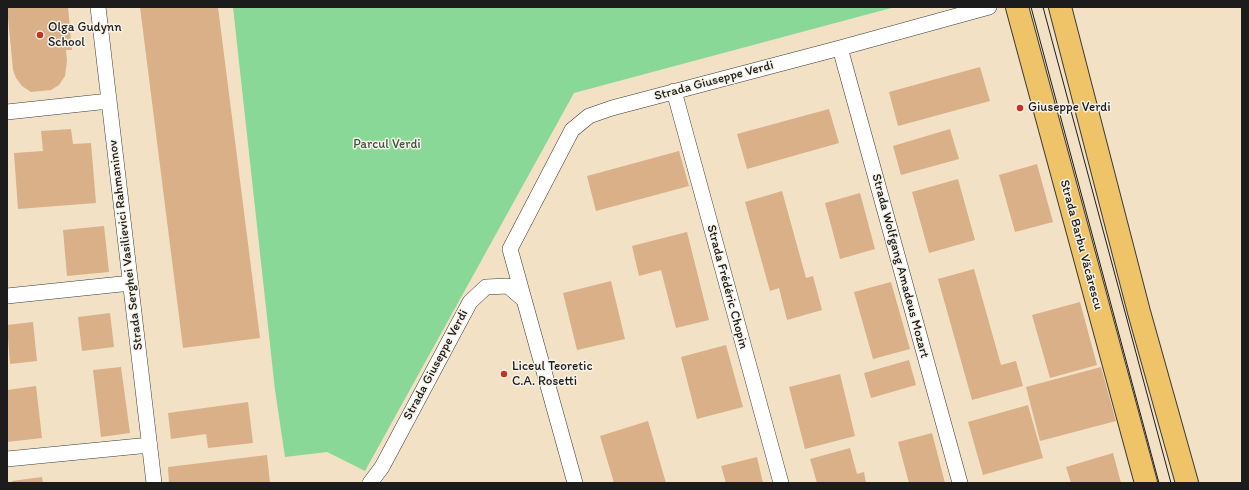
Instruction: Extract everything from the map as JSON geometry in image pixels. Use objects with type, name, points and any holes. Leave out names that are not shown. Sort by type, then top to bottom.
[{"type":"main road","name":"Strada Barbu Văcărescu","points":[[1017,7],[1146,483]]},
{"type":"main road","points":[[1060,7],[1139,312],[1187,483]]},
{"type":"street","name":"Strada Serghei Vasilievici Rahmaninov","points":[[98,7],[154,483]]},
{"type":"street","name":"Strada Giuseppe Verdi","points":[[523,299],[510,248],[572,130],[589,116],[674,91],[840,48],[989,7]]},
{"type":"street","name":"Strada Wolfgang Amadeus Mozart","points":[[840,48],[960,483]]},
{"type":"street","name":"Strada Frédéric Chopin","points":[[674,91],[781,483]]},
{"type":"street","points":[[7,112],[109,101]]},
{"type":"street","points":[[7,296],[131,283]]},
{"type":"street","name":"Strada Giuseppe Verdi","points":[[370,483],[382,467],[470,302],[486,287],[508,286],[523,299]]},
{"type":"street","points":[[523,299],[575,483]]},
{"type":"street","points":[[7,459],[150,445]]},
{"type":"green space","name":"Parcul Verdi","points":[[233,7],[895,7],[574,93],[365,471],[327,452],[285,457],[275,390]]},
{"type":"building","name":"Olga Gudynn School","points":[[7,7],[68,7],[72,50],[66,50],[67,61],[65,76],[59,85],[51,90],[31,92],[22,86],[16,78],[13,70]]},
{"type":"building","points":[[140,7],[218,7],[260,338],[183,348]]},
{"type":"building","points":[[980,67],[990,101],[898,126],[889,92]]},
{"type":"building","points":[[829,109],[839,143],[747,169],[737,134]]},
{"type":"building","points":[[71,129],[73,144],[91,143],[96,203],[18,209],[14,153],[43,151],[41,131]]},
{"type":"building","points":[[950,129],[959,159],[901,175],[893,146]]},
{"type":"building","points":[[679,151],[689,186],[596,211],[587,176]]},
{"type":"building","points":[[1037,164],[1053,222],[1015,232],[999,175]]},
{"type":"building","points":[[958,179],[975,240],[929,253],[912,192]]},
{"type":"building","points":[[782,191],[806,278],[813,276],[822,310],[787,320],[779,288],[770,291],[745,202]]},
{"type":"building","points":[[860,193],[875,249],[840,259],[825,203]]},
{"type":"building","points":[[104,226],[109,272],[67,276],[63,230]]},
{"type":"building","points":[[687,232],[709,320],[676,328],[661,270],[639,276],[632,246]]},
{"type":"building","points":[[974,269],[1001,365],[1016,361],[1023,386],[972,400],[938,279]]},
{"type":"building","points":[[611,281],[625,339],[577,350],[563,293]]},
{"type":"building","points":[[891,282],[910,349],[873,359],[854,292]]},
{"type":"building","points":[[1080,302],[1097,365],[1050,378],[1032,315]]},
{"type":"building","points":[[110,313],[114,347],[82,351],[78,317]]},
{"type":"building","points":[[33,322],[37,361],[10,364],[7,325]]},
{"type":"building","points":[[726,345],[743,407],[697,419],[681,357]]},
{"type":"building","points":[[909,360],[916,385],[871,398],[864,373]]},
{"type":"building","points":[[121,367],[130,433],[101,437],[93,370]]},
{"type":"building","points":[[1101,367],[1116,421],[1040,441],[1026,387]]},
{"type":"building","points":[[840,374],[855,436],[805,449],[789,387]]},
{"type":"building","points":[[36,386],[42,438],[7,442],[7,390]]},
{"type":"building","points":[[248,402],[253,443],[208,448],[206,434],[171,439],[168,413]]},
{"type":"building","points":[[1028,405],[1043,458],[983,475],[968,422]]},
{"type":"building","points":[[648,421],[666,483],[614,483],[600,436]]},
{"type":"building","points":[[932,433],[945,483],[909,483],[898,442]]},
{"type":"building","points":[[850,448],[857,474],[864,472],[866,483],[817,483],[810,459]]},
{"type":"building","points":[[1113,453],[1121,483],[1071,483],[1066,467]]},
{"type":"building","points":[[267,455],[270,483],[169,483],[168,467]]},
{"type":"building","points":[[757,457],[763,483],[726,483],[721,466]]},
{"type":"building","points":[[42,477],[43,483],[12,483],[12,481]]},
{"type":"tram line","points":[[1031,7],[1159,483]]},
{"type":"tram line","points":[[1043,7],[1171,483]]},
{"type":"place","name":"Olga Gudynn School","points":[[40,35]]},
{"type":"place","name":"Giuseppe Verdi","points":[[1020,108]]},
{"type":"place","name":"Liceul Teoretic C.A. Rosetti","points":[[504,374]]}]
